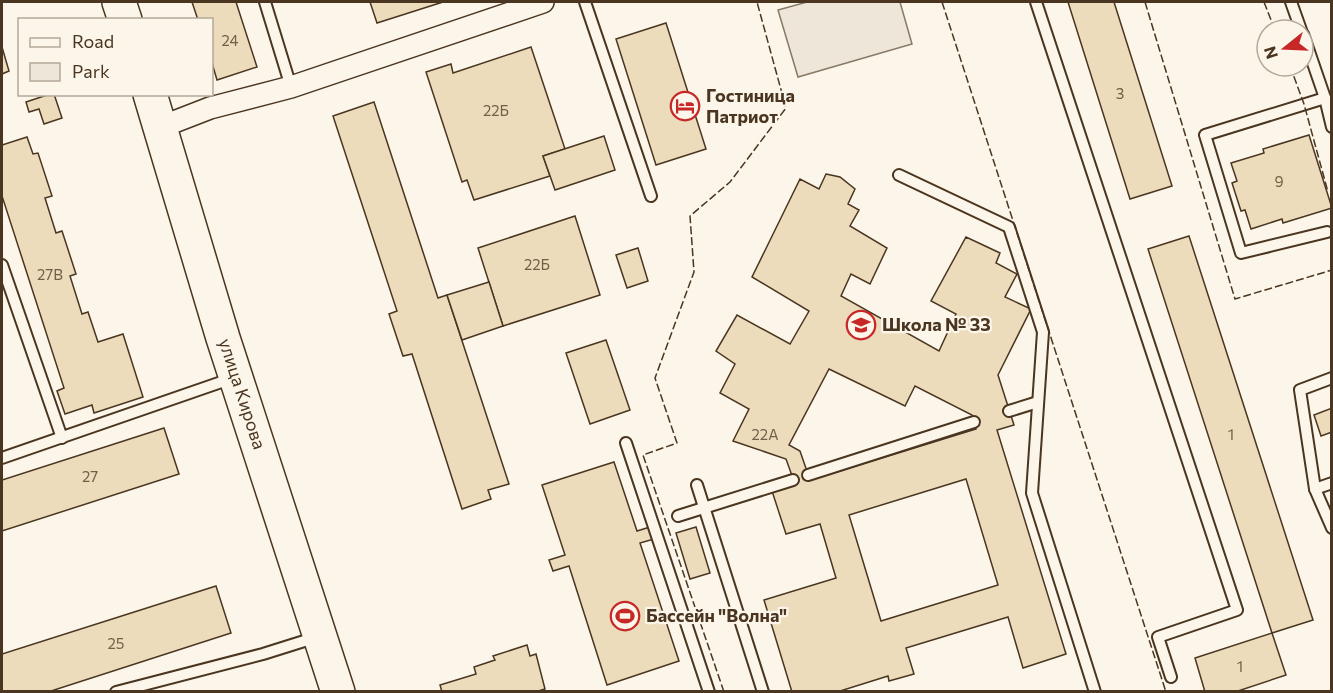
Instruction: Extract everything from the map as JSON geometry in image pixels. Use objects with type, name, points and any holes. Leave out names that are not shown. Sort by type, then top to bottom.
[{"type":"main road","points":[[119,2],[124,18]]},
{"type":"main road","name":"улица Кирова","points":[[151,96],[236,377],[338,692]]},
{"type":"street","points":[[161,127],[210,108],[291,87],[543,2]]},
{"type":"lane","points":[[265,2],[291,87]]},
{"type":"lane","points":[[585,2],[651,196]]},
{"type":"lane","points":[[1036,2],[1237,610],[1158,637],[1171,677]]},
{"type":"lane","points":[[1292,2],[1297,18]]},
{"type":"lane","points":[[1315,69],[1332,127]]},
{"type":"lane","points":[[1325,98],[1205,135],[1241,253],[1327,232]]},
{"type":"lane","points":[[899,175],[1009,227],[1043,332],[1032,493],[1095,692]]},
{"type":"lane","points":[[2,265],[62,438]]},
{"type":"lane","points":[[2,458],[236,377]]},
{"type":"lane","points":[[1332,378],[1300,390],[1315,489],[1332,528]]},
{"type":"lane","points":[[1010,411],[1038,402]]},
{"type":"lane","points":[[808,475],[974,422]]},
{"type":"lane","points":[[626,443],[709,692]]},
{"type":"lane","points":[[678,516],[793,480]]},
{"type":"lane","points":[[1315,489],[1332,483]]},
{"type":"lane","points":[[697,485],[763,692]]},
{"type":"lane","points":[[116,692],[263,654],[320,636]]},
{"type":"green space","points":[[807,2],[900,2],[912,44],[798,77],[778,10]]},
{"type":"building","points":[[192,2],[236,2],[257,67],[217,80],[213,66],[213,18],[197,18]]},
{"type":"building","points":[[370,2],[443,2],[377,23]]},
{"type":"building","points":[[1068,2],[1114,2],[1172,186],[1130,199]]},
{"type":"building","points":[[666,23],[706,149],[656,165],[616,39]]},
{"type":"building","points":[[2,47],[9,71],[2,74]]},
{"type":"building","points":[[531,47],[565,149],[543,156],[550,176],[474,200],[467,180],[462,182],[426,72],[451,64],[453,73]]},
{"type":"building","points":[[44,96],[55,96],[62,118],[44,124],[39,109],[29,112],[26,102]]},
{"type":"building","points":[[374,102],[438,298],[447,295],[509,484],[488,490],[491,499],[462,509],[412,354],[403,356],[389,314],[397,311],[333,116]]},
{"type":"building","points":[[1309,135],[1332,208],[1283,223],[1282,219],[1251,229],[1245,210],[1241,211],[1232,183],[1237,181],[1231,163],[1264,153],[1263,149]]},
{"type":"building","points":[[604,136],[615,170],[555,190],[543,156]]},
{"type":"building","points":[[27,137],[33,154],[38,153],[52,196],[45,198],[56,233],[62,231],[76,274],[70,276],[82,314],[88,312],[98,342],[123,334],[143,397],[94,413],[92,405],[65,414],[57,391],[64,388],[2,196],[2,145]]},
{"type":"building","points":[[826,174],[840,177],[855,189],[848,204],[859,210],[850,226],[887,248],[870,284],[851,274],[841,296],[939,351],[956,314],[931,301],[966,237],[1000,253],[996,263],[1017,274],[1005,297],[1031,309],[998,375],[1014,425],[997,430],[1066,654],[1023,668],[1008,617],[906,648],[914,674],[889,681],[888,676],[837,692],[792,692],[764,600],[836,578],[820,524],[786,534],[772,491],[795,484],[786,459],[733,441],[749,409],[720,393],[735,364],[716,351],[737,315],[790,344],[809,311],[752,277],[800,179],[819,189]],"holes":[[[829,369],[905,406],[915,386],[972,415],[976,429],[810,480],[800,451],[789,445]],[[966,479],[998,585],[881,621],[849,515]]]},
{"type":"building","points":[[575,216],[600,295],[503,326],[478,248]]},
{"type":"building","points":[[1189,236],[1313,620],[1272,633],[1148,249]]},
{"type":"building","points":[[638,248],[648,281],[627,288],[616,255]]},
{"type":"building","points":[[489,282],[503,326],[462,340],[447,295]]},
{"type":"building","points":[[606,340],[630,410],[590,424],[566,353]]},
{"type":"building","points":[[1332,408],[1332,432],[1321,436],[1314,415]]},
{"type":"building","points":[[164,428],[179,474],[2,531],[2,480]]},
{"type":"building","name":"Бассейн \"Волна\"","points":[[614,462],[637,531],[650,527],[654,539],[640,543],[679,661],[607,685],[569,566],[553,571],[549,560],[565,555],[542,485]]},
{"type":"building","points":[[696,527],[710,573],[690,579],[676,533]]},
{"type":"building","points":[[216,586],[231,633],[48,692],[2,692],[2,654]]},
{"type":"building","points":[[1272,633],[1286,675],[1235,692],[1205,692],[1195,658]]},
{"type":"building","points":[[527,645],[530,656],[536,654],[545,689],[535,692],[442,692],[440,685],[476,674],[474,667],[495,660],[493,656]]},
{"type":"fence","points":[[724,692],[643,455],[677,443],[655,378],[694,272],[690,216],[730,182],[786,108],[757,2]]},
{"type":"fence","points":[[942,2],[1166,692]]},
{"type":"fence","points":[[1145,2],[1235,299],[1332,270]]},
{"type":"fence","points":[[1264,2],[1270,18]]},
{"type":"fence","points":[[1294,78],[1304,104],[1328,192]]},
{"type":"place","name":"Гостиница Патриот","points":[[685,106]]},
{"type":"place","name":"Школа № 33","points":[[861,325]]},
{"type":"place","name":"Бассейн \"Волна\"","points":[[625,616]]}]
